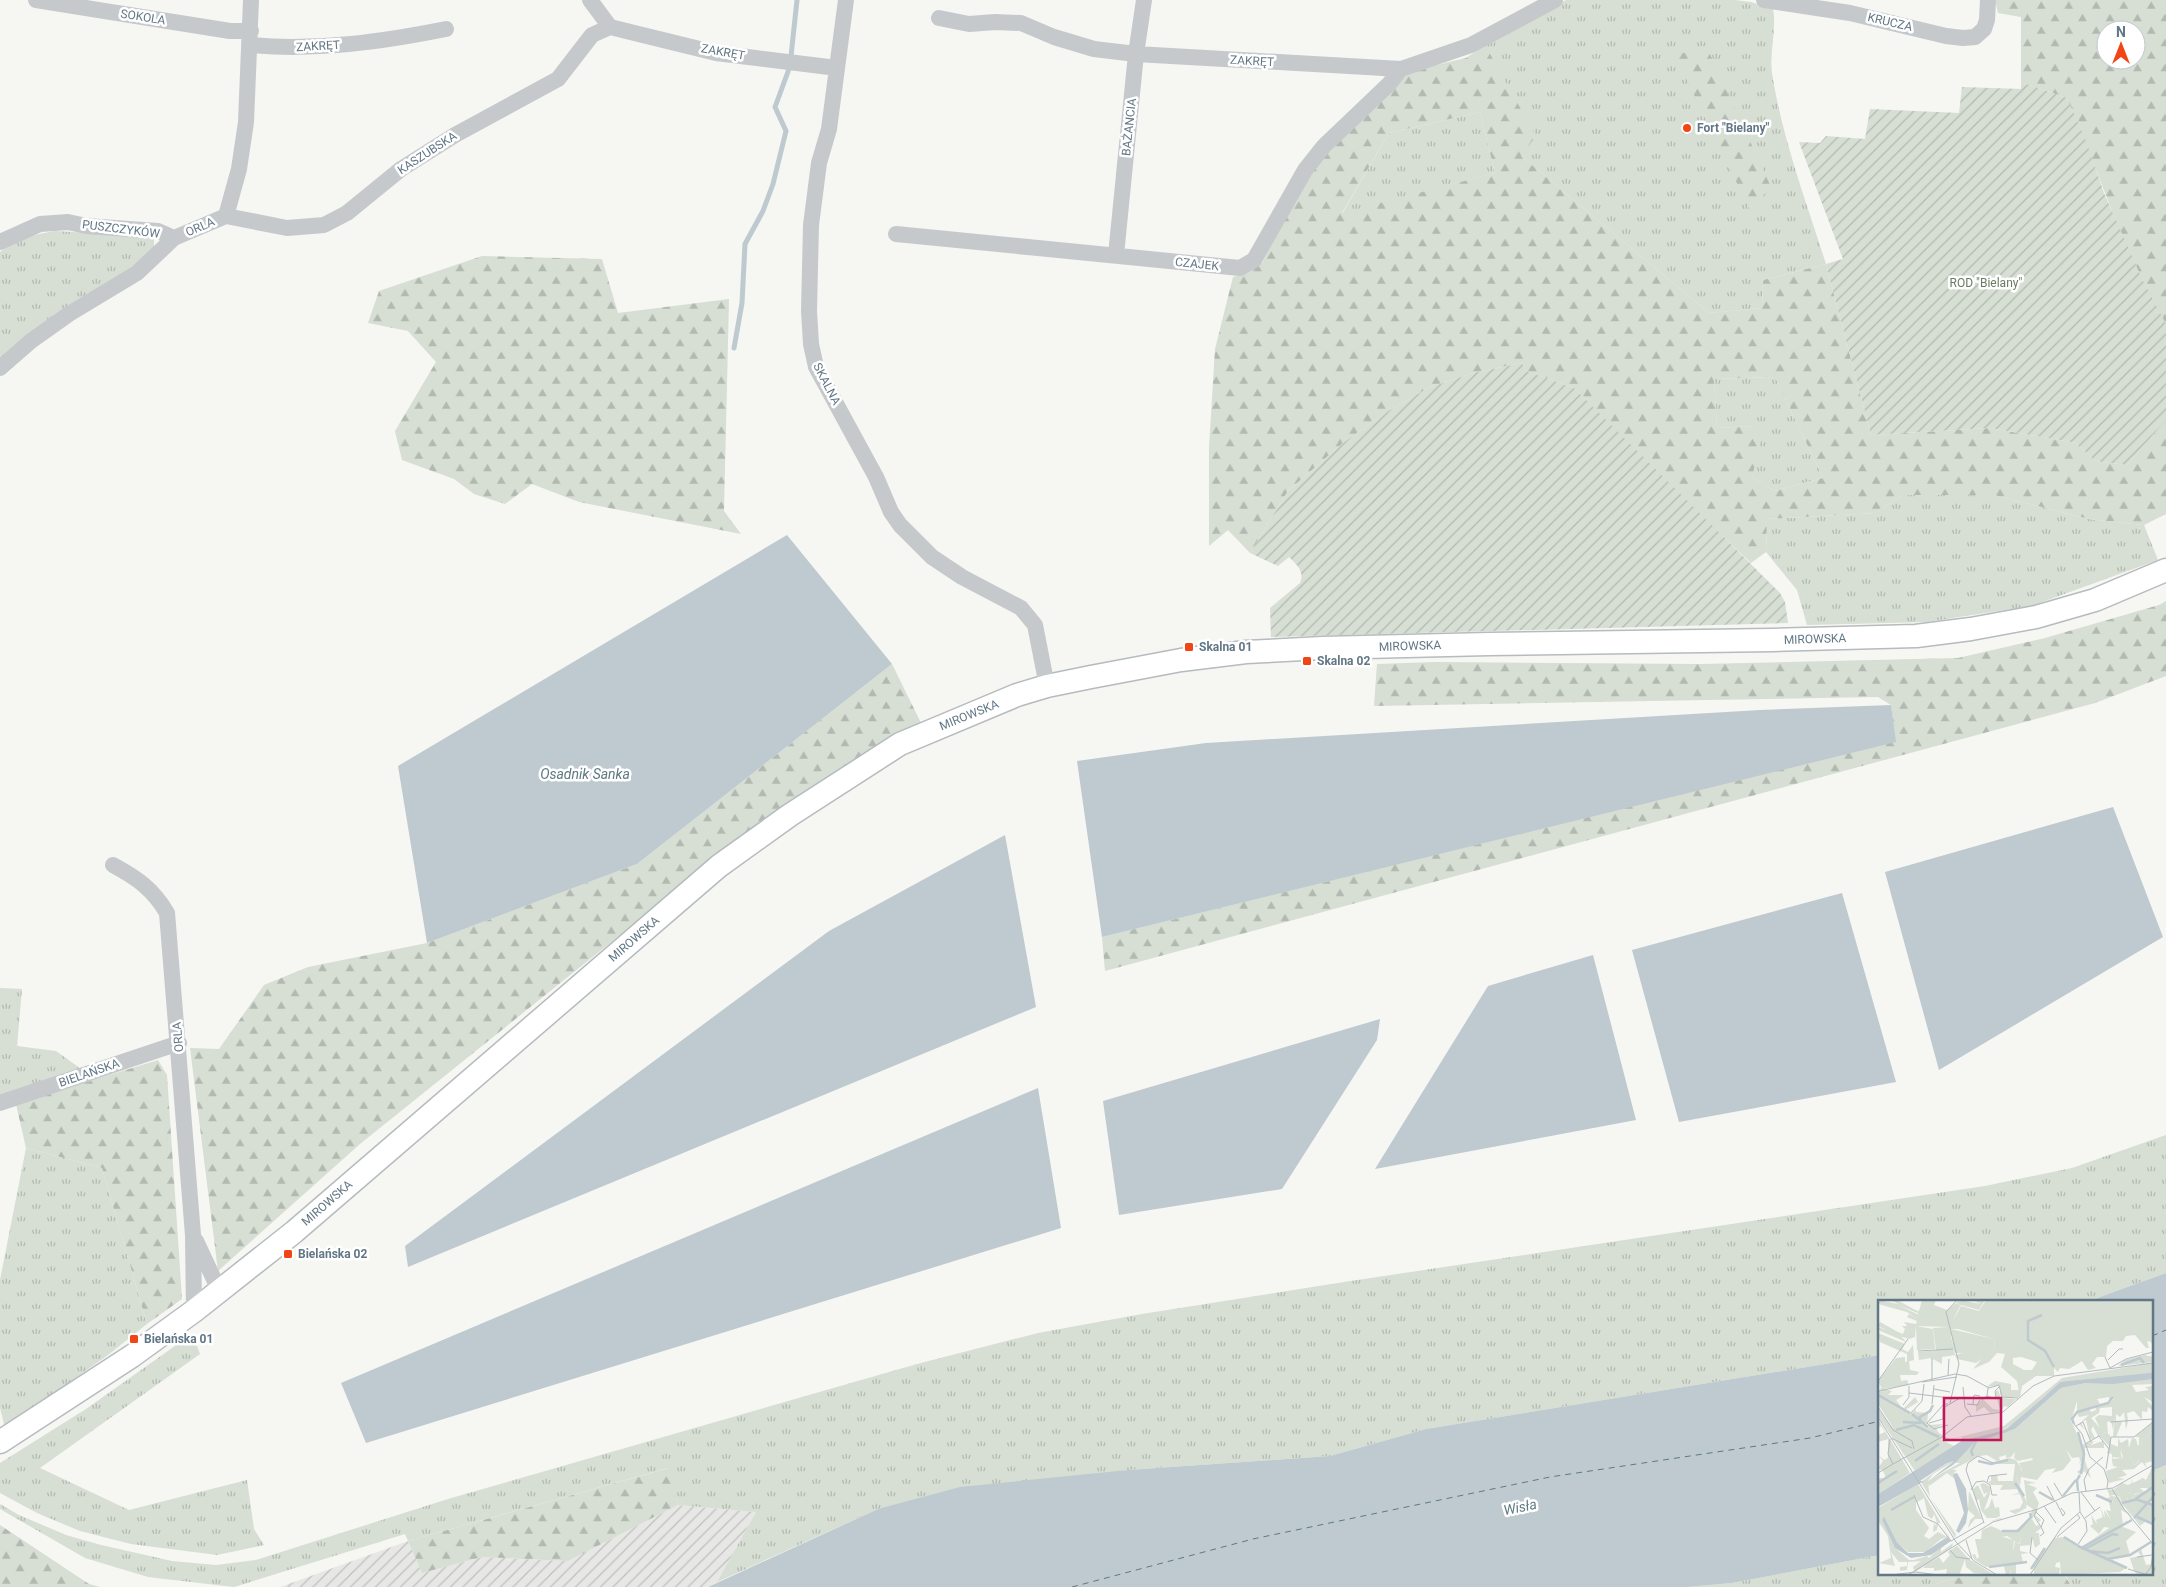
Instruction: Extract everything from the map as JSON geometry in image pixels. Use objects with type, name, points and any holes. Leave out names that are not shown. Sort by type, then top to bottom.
[{"type":"main road","name":"MIROWSKA","points":[[0,1442],[132,1356],[194,1311],[294,1232],[719,866],[833,786],[900,744],[976,711],[1046,686],[1143,666],[1246,652],[1490,644],[1916,636],[2036,617],[2095,600],[2166,570]]},
{"type":"street","name":"SOKOLA","points":[[36,0],[230,30],[250,38]]},
{"type":"street","name":"ORLA","points":[[0,368],[46,330],[137,273],[174,238],[226,216],[240,170],[246,122],[251,0]]},
{"type":"street","points":[[590,0],[610,27]]},
{"type":"street","name":"SKALNA","points":[[846,0],[838,68],[828,128],[819,163],[811,225],[808,311],[810,344],[816,368],[900,526],[932,557],[962,577],[1021,608],[1030,617],[1035,625],[1046,686]]},
{"type":"street","name":"BAŻANCIA","points":[[1116,255],[1136,54],[1144,0]]},
{"type":"street","name":"ZAKRĘT","points":[[939,18],[969,24],[1021,23],[1054,37],[1094,49],[1136,54],[1401,69],[1471,45],[1555,0]]},
{"type":"street","name":"KRUCZA","points":[[1764,0],[1850,13],[1946,36],[1963,38],[1975,37],[1984,29],[1987,20],[1988,0]]},
{"type":"street","name":"ZAKRĘT","points":[[610,27],[716,53],[838,68]]},
{"type":"street","name":"KASZUBSKA","points":[[226,216],[287,228],[324,225],[347,213],[401,170],[455,135],[558,79],[592,35],[610,27]]},
{"type":"street","name":"ZAKRĘT","points":[[250,38],[274,47],[340,45],[388,40],[446,29]]},
{"type":"street","name":"CZAJEK","points":[[896,234],[1240,268],[1254,260],[1305,170],[1324,146],[1389,84],[1401,69]]},
{"type":"street","name":"PUSZCZYKÓW","points":[[0,242],[40,224],[68,222],[86,226],[158,231],[174,238]]},
{"type":"street","name":"ORLA","points":[[113,865],[139,880],[158,897],[167,913],[193,1235],[194,1311]]},
{"type":"street","name":"BIELAŃSKA","points":[[0,1103],[179,1043]]},
{"type":"street","name":"ORLA","points":[[193,1235],[219,1290]]},
{"type":"shaded area","points":[[678,1505],[756,1512],[717,1582],[708,1587],[280,1587],[408,1541],[422,1573],[482,1557],[568,1561]]},
{"type":"green space","points":[[1566,0],[1735,0],[1751,2],[1773,9],[1774,25],[1771,65],[1776,97],[1795,169],[1826,264],[1763,280],[1762,308],[1709,313],[1521,156],[1485,45]]},
{"type":"green space","points":[[1995,0],[2166,0],[2166,324],[2124,241],[2067,98],[2021,82],[2021,17],[1998,13]]},
{"type":"green space","points":[[1485,45],[1536,136],[1521,156],[1709,313],[1762,308],[1763,280],[1826,264],[1871,435],[1990,428],[2076,443],[2095,461],[2127,465],[2166,420],[2166,514],[2144,525],[2089,519],[1994,495],[1903,495],[1875,513],[1767,519],[1766,552],[1751,563],[1671,487],[1574,388],[1526,371],[1522,363],[1473,373],[1430,387],[1385,413],[1343,443],[1288,491],[1250,553],[1228,530],[1209,546],[1209,448],[1215,349],[1233,277],[1248,273],[1262,263],[1308,173],[1411,71],[1466,58]],"holes":[[[1480,112],[1495,173],[1342,213],[1389,133]],[[1775,377],[1823,478],[1774,491],[1752,477],[1762,436],[1755,426],[1717,428],[1714,379]]]},
{"type":"green space","points":[[1708,50],[1771,187],[1750,210],[1674,54]]},
{"type":"green space","name":"ROD \"Bielany\"","points":[[2021,82],[2067,98],[2086,141],[2104,193],[2143,281],[2166,324],[2166,420],[2127,465],[2095,461],[2076,443],[1990,428],[1871,435],[1826,264],[1843,259],[1799,142],[1820,143],[1826,136],[1865,139],[1870,109],[1959,113],[1962,87],[2021,89]]},
{"type":"green space","points":[[1480,112],[1495,173],[1342,214],[1389,133]]},
{"type":"green space","points":[[55,231],[147,236],[154,239],[154,247],[130,270],[0,360],[0,252],[19,240]]},
{"type":"green space","points":[[482,256],[602,259],[618,313],[729,299],[724,511],[741,534],[579,502],[532,484],[505,504],[474,494],[454,479],[402,460],[395,431],[436,362],[408,331],[368,323],[379,291]]},
{"type":"green space","points":[[1522,363],[1526,371],[1574,388],[1780,593],[1785,602],[1788,623],[1271,637],[1270,608],[1300,583],[1301,571],[1289,557],[1278,566],[1250,553],[1288,491],[1343,443],[1385,413],[1430,387],[1473,373]]},
{"type":"green space","points":[[1775,377],[1823,478],[1774,491],[1752,477],[1755,426],[1717,428],[1714,379]]},
{"type":"green space","points":[[1903,495],[1994,495],[2089,519],[2144,525],[2158,560],[2031,606],[1927,622],[1807,625],[1797,590],[1766,552],[1767,519],[1875,513]]},
{"type":"green space","points":[[2166,601],[2166,676],[2095,703],[1105,971],[1102,937],[1895,741],[1891,705],[1878,697],[1374,706],[1377,664],[1436,662],[1700,664],[1958,658],[2045,638],[2159,605]]},
{"type":"green space","points":[[892,664],[921,723],[835,773],[712,861],[360,1144],[218,1271],[190,1048],[219,1049],[264,985],[308,967],[427,943],[637,864]]},
{"type":"green space","points":[[0,988],[22,989],[17,1046],[56,1051],[84,1071],[0,1099]]},
{"type":"green space","points":[[158,1060],[167,1075],[182,1299],[147,1324],[102,1168],[26,1148],[16,1104]]},
{"type":"green space","points":[[2166,1135],[2166,1273],[2092,1300],[1878,1300],[1878,1355],[1426,1429],[1330,1456],[1128,1470],[878,1509],[717,1582],[756,1512],[678,1505],[668,1468],[408,1541],[405,1534],[234,1587],[148,1577],[85,1558],[0,1509],[0,1504],[19,1515],[66,1535],[172,1561],[216,1565],[256,1560],[448,1499],[917,1364],[1038,1333],[1142,1314],[1344,1282],[1985,1186],[2072,1168]]},
{"type":"green space","points":[[26,1148],[102,1168],[147,1324],[108,1355],[5,1428],[0,1408],[0,1280]]},
{"type":"green space","points":[[189,1336],[196,1343],[200,1354],[40,1468],[129,1510],[247,1480],[254,1529],[264,1545],[217,1555],[131,1544],[80,1531],[37,1513],[0,1493],[0,1463],[86,1409]]},
{"type":"green space","points":[[2166,1465],[2166,1587],[2072,1587],[2065,1574],[2154,1574],[2154,1470]]},
{"type":"green space","points":[[669,1468],[678,1505],[568,1561],[482,1557],[422,1573],[408,1541]]},
{"type":"green space","points":[[0,1525],[89,1584],[100,1587],[0,1587]]},
{"type":"green space","points":[[1878,1555],[1878,1574],[1972,1574],[1924,1587],[1688,1587],[1732,1583]]},
{"type":"green space","points":[[1972,1574],[2064,1574],[2072,1587],[1924,1587]]},
{"type":"water","name":"Osadnik Sanka","points":[[787,535],[892,664],[637,864],[427,943],[398,766]]},
{"type":"water","points":[[1891,705],[1896,742],[1102,937],[1077,761],[1206,743],[1760,710]]},
{"type":"water","points":[[2113,807],[2163,937],[1939,1070],[1885,872]]},
{"type":"water","points":[[1005,835],[1036,1007],[408,1267],[405,1246],[829,931]]},
{"type":"water","points":[[1842,893],[1896,1082],[1679,1122],[1632,950]]},
{"type":"water","points":[[1593,955],[1636,1120],[1375,1169],[1488,986]]},
{"type":"water","points":[[1380,1019],[1377,1040],[1282,1189],[1119,1215],[1103,1101]]},
{"type":"water","points":[[1038,1088],[1061,1228],[366,1443],[341,1383]]},
{"type":"water","points":[[2166,1273],[2166,1465],[2154,1470],[2154,1300],[2092,1300]]},
{"type":"water","name":"Wisła","points":[[1878,1355],[1878,1555],[1732,1583],[1688,1587],[708,1587],[878,1509],[960,1487],[1128,1470],[1330,1456],[1426,1429]]},
{"type":"waterway","points":[[791,56],[797,0]]},
{"type":"waterway","points":[[734,348],[742,303],[745,244],[763,211],[773,184],[786,131],[775,107],[789,69]]},
{"type":"ferry route","points":[[2154,1335],[2166,1330]]},
{"type":"ferry route","points":[[1072,1587],[1253,1539],[1550,1477],[1810,1438],[1878,1421]]},
{"type":"place","name":"Fort \"Bielany\"","points":[[1687,128]]},
{"type":"place","name":"Skalna 01","points":[[1189,647]]},
{"type":"place","name":"Skalna 02","points":[[1307,661]]},
{"type":"place","name":"Bielańska 02","points":[[288,1254]]},
{"type":"place","name":"Bielańska 01","points":[[134,1339]]}]
